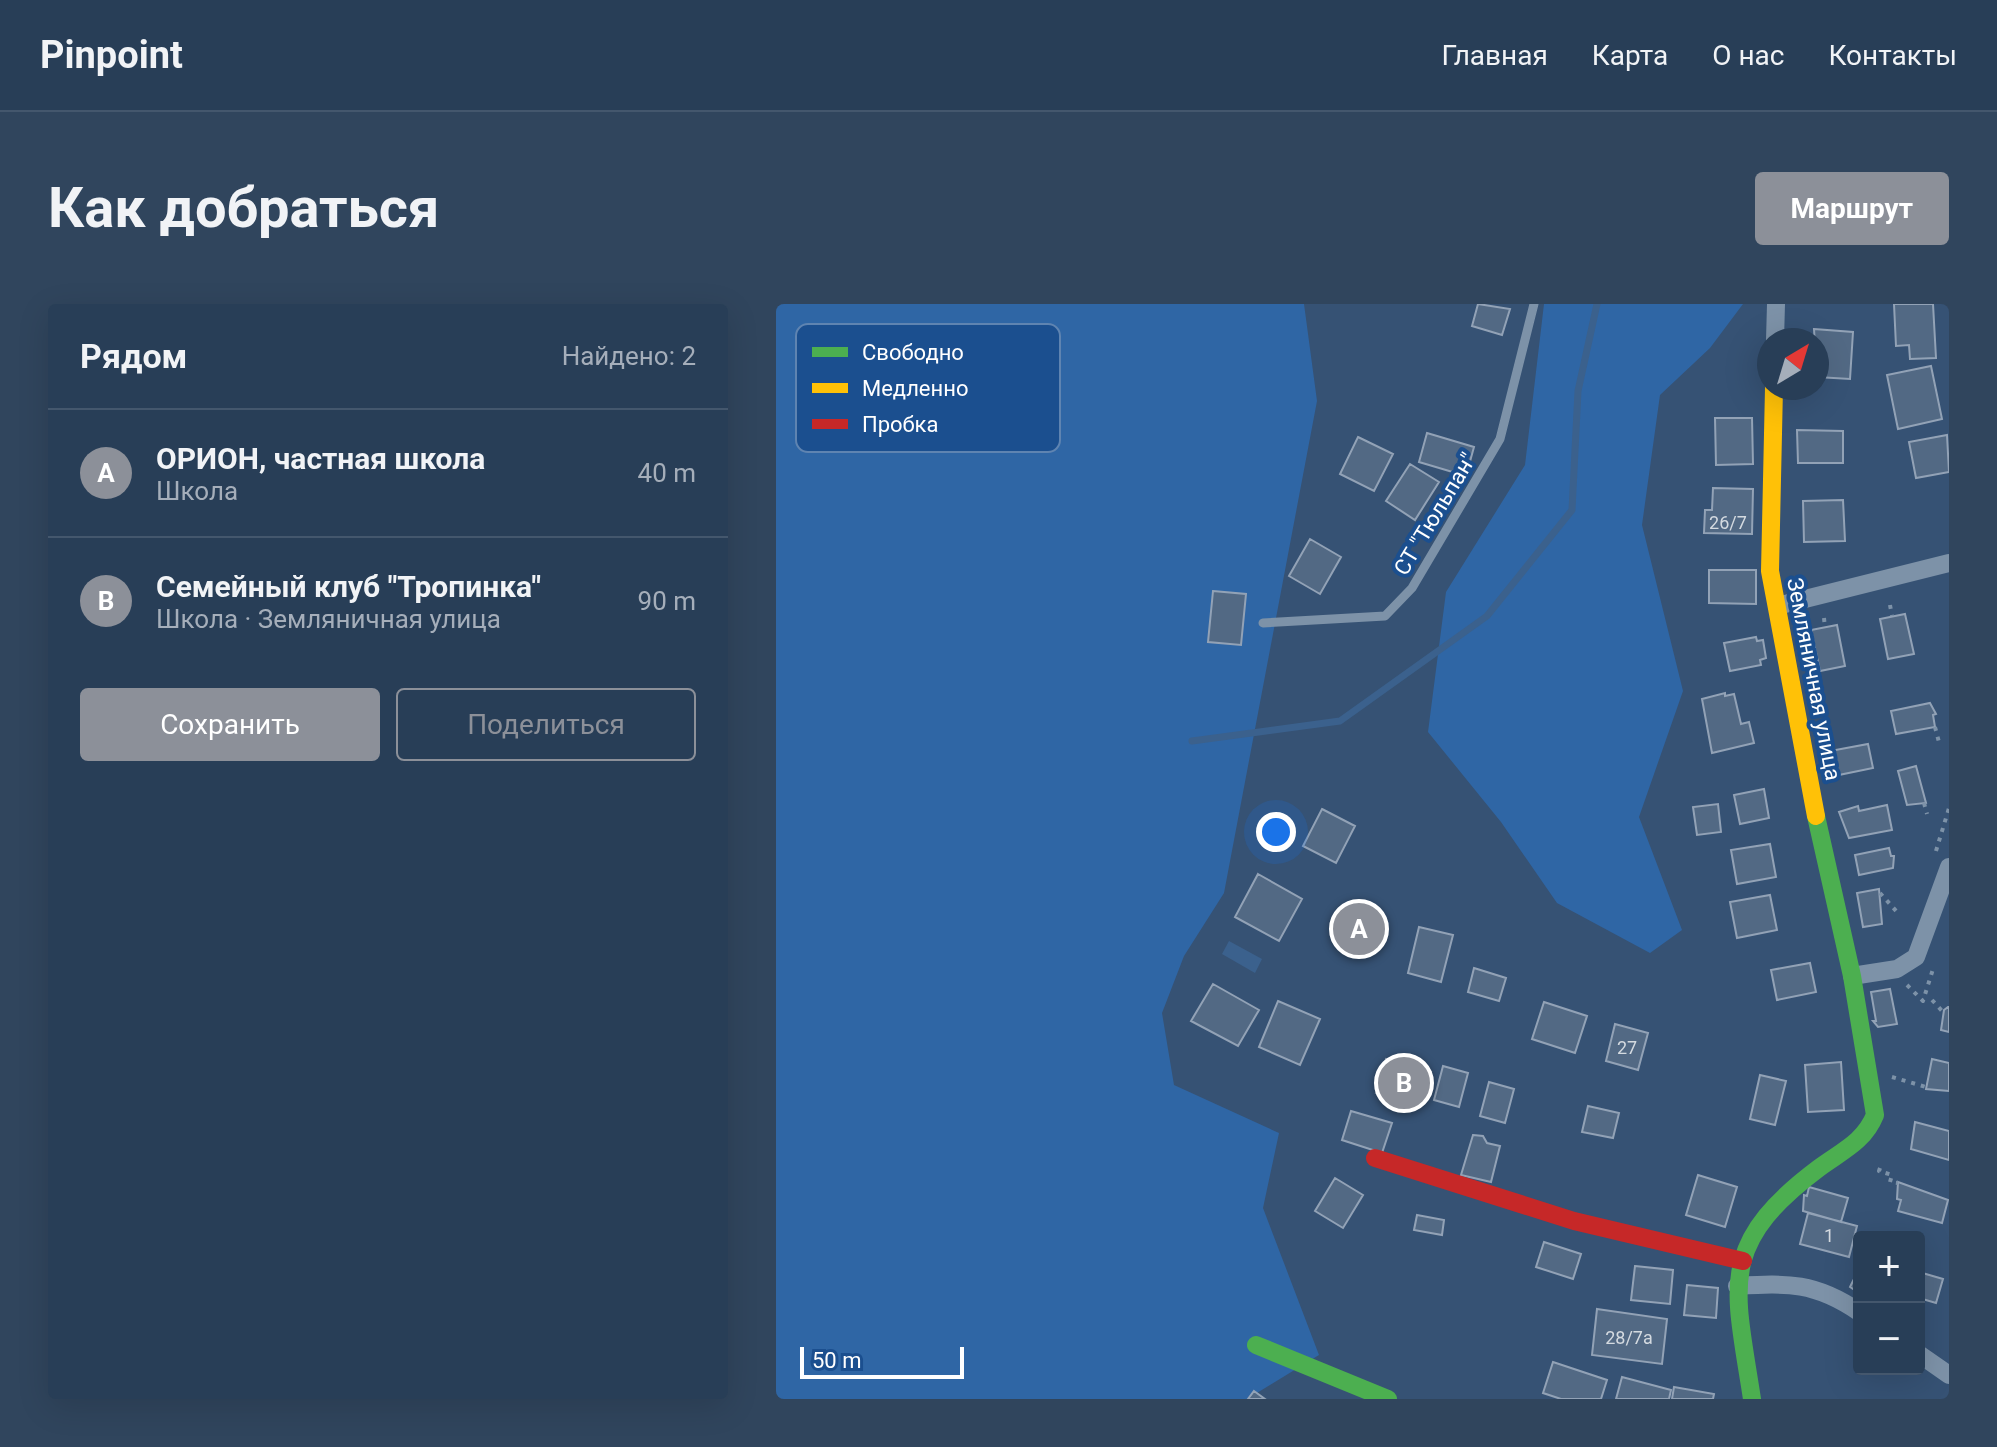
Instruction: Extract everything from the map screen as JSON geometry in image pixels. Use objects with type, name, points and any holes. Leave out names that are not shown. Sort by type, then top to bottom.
[{"type":"street","points":[[1775,328],[1776,304]]},
{"type":"street","name":"Земляничная улица","points":[[1752,1399],[1737,1286],[1743,1261],[1763,1225],[1789,1193],[1859,1141],[1872,1125],[1875,1115],[1852,976],[1805,767],[1768,545],[1774,400]]},
{"type":"street","points":[[1777,606],[1949,563]]},
{"type":"street","points":[[1852,976],[1897,969],[1916,957],[1949,867]]},
{"type":"street","points":[[1375,1158],[1574,1221],[1743,1261]]},
{"type":"street","points":[[1737,1286],[1784,1283],[1815,1288],[1832,1293],[1853,1308]]},
{"type":"street","points":[[1256,1345],[1388,1399]]},
{"type":"street","points":[[1925,1358],[1949,1375]]},
{"type":"lane","name":"СТ \"Тюльпан\"","points":[[1263,623],[1385,616],[1412,588],[1500,439],[1534,304]]},
{"type":"path","points":[[1890,605],[1892,616]]},
{"type":"path","points":[[1824,618],[1825,628]]},
{"type":"path","points":[[1935,727],[1940,746]]},
{"type":"path","points":[[1924,803],[1927,814]]},
{"type":"path","points":[[1880,893],[1897,912]]},
{"type":"path","points":[[1932,1000],[1943,1012]]},
{"type":"path","points":[[1892,1077],[1926,1087]]},
{"type":"path","points":[[1880,1168],[1879,1171],[1892,1175],[1890,1182],[1898,1183]]},
{"type":"shaded area","points":[[776,304],[1304,304],[1317,401],[1224,893],[1184,956],[1162,1013],[1174,1085],[1279,1133],[1263,1208],[1319,1355],[1247,1399],[776,1399]]},
{"type":"shaded area","points":[[1544,304],[1743,304],[1710,348],[1660,395],[1642,525],[1683,691],[1639,817],[1682,930],[1650,953],[1557,903],[1501,822],[1428,732],[1446,592],[1525,465]]},
{"type":"shaded area","points":[[1229,941],[1262,959],[1255,973],[1222,954]]},
{"type":"building","points":[[1478,304],[1510,309],[1502,335],[1472,326]]},
{"type":"building","points":[[1894,304],[1933,304],[1936,358],[1910,359],[1909,345],[1896,346]]},
{"type":"building","points":[[1829,330],[1853,332],[1850,379],[1829,378]]},
{"type":"building","points":[[1931,366],[1942,419],[1898,429],[1887,375]]},
{"type":"building","points":[[1715,418],[1752,418],[1753,464],[1716,465]]},
{"type":"building","points":[[1797,430],[1843,431],[1843,463],[1798,463]]},
{"type":"building","points":[[1427,433],[1474,447],[1466,476],[1419,462]]},
{"type":"building","points":[[1947,435],[1949,472],[1916,478],[1909,442]]},
{"type":"building","points":[[1358,437],[1393,454],[1374,491],[1340,474]]},
{"type":"building","points":[[1410,464],[1439,482],[1415,520],[1386,501]]},
{"type":"building","points":[[1713,488],[1753,489],[1752,534],[1704,533],[1705,510],[1712,510]]},
{"type":"building","points":[[1843,500],[1845,541],[1804,542],[1803,501]]},
{"type":"building","points":[[1310,539],[1341,557],[1320,594],[1289,576]]},
{"type":"building","points":[[1709,570],[1756,570],[1756,604],[1709,603]]},
{"type":"building","points":[[1213,591],[1246,594],[1241,645],[1208,642]]},
{"type":"building","points":[[1905,614],[1914,654],[1888,659],[1880,619]]},
{"type":"building","points":[[1837,625],[1845,666],[1820,671],[1811,630]]},
{"type":"building","points":[[1756,637],[1757,641],[1763,640],[1766,658],[1760,660],[1761,665],[1730,671],[1724,643]]},
{"type":"building","points":[[1725,693],[1725,696],[1734,694],[1741,724],[1749,722],[1754,743],[1712,753],[1702,699]]},
{"type":"building","points":[[1930,703],[1936,714],[1933,715],[1935,727],[1896,734],[1891,711]]},
{"type":"building","points":[[1868,744],[1873,768],[1834,776],[1830,751]]},
{"type":"building","points":[[1916,766],[1926,803],[1907,805],[1898,771]]},
{"type":"building","points":[[1764,789],[1769,818],[1740,824],[1734,795]]},
{"type":"building","points":[[1718,804],[1721,832],[1697,835],[1693,807]]},
{"type":"building","points":[[1887,805],[1892,830],[1849,838],[1839,812],[1858,806],[1859,811]]},
{"type":"building","points":[[1322,809],[1355,826],[1336,863],[1303,846]]},
{"type":"building","points":[[1770,844],[1776,877],[1737,884],[1731,850]]},
{"type":"building","points":[[1889,848],[1891,856],[1894,856],[1893,868],[1859,875],[1855,855]]},
{"type":"building","points":[[1258,874],[1302,899],[1279,941],[1235,917]]},
{"type":"building","points":[[1879,889],[1882,924],[1863,927],[1857,893]]},
{"type":"building","points":[[1770,895],[1777,930],[1737,938],[1730,902]]},
{"type":"building","points":[[1345,905],[1384,917],[1373,954],[1334,942]]},
{"type":"building","points":[[1419,927],[1453,935],[1441,982],[1408,973]]},
{"type":"building","points":[[1810,963],[1816,992],[1777,1000],[1771,970]]},
{"type":"building","points":[[1474,968],[1506,978],[1499,1001],[1468,992]]},
{"type":"building","points":[[1213,984],[1259,1010],[1238,1046],[1191,1021]]},
{"type":"building","points":[[1890,989],[1897,1024],[1878,1027],[1873,1021],[1876,1021],[1871,992]]},
{"type":"building","points":[[1278,1001],[1320,1019],[1300,1065],[1259,1047]]},
{"type":"building","points":[[1544,1002],[1587,1016],[1575,1053],[1532,1039]]},
{"type":"building","points":[[1949,1007],[1949,1032],[1941,1030],[1944,1010]]},
{"type":"building","points":[[1615,1024],[1648,1033],[1638,1070],[1606,1061]]},
{"type":"building","points":[[1386,1059],[1431,1072],[1421,1106],[1376,1093]]},
{"type":"building","points":[[1932,1059],[1949,1063],[1949,1091],[1926,1089]]},
{"type":"building","points":[[1841,1062],[1844,1110],[1808,1112],[1805,1065]]},
{"type":"building","points":[[1443,1066],[1468,1073],[1459,1107],[1434,1100]]},
{"type":"building","points":[[1760,1075],[1786,1081],[1775,1125],[1750,1119]]},
{"type":"building","points":[[1489,1082],[1514,1089],[1505,1123],[1480,1116]]},
{"type":"building","points":[[1588,1106],[1619,1113],[1613,1138],[1582,1132]]},
{"type":"building","points":[[1351,1111],[1392,1123],[1382,1153],[1342,1140]]},
{"type":"building","points":[[1915,1122],[1949,1131],[1949,1160],[1911,1149]]},
{"type":"building","points":[[1473,1135],[1483,1136],[1487,1143],[1500,1146],[1491,1182],[1461,1175]]},
{"type":"building","points":[[1698,1175],[1737,1187],[1725,1227],[1686,1215]]},
{"type":"building","points":[[1335,1178],[1363,1195],[1343,1228],[1315,1211]]},
{"type":"building","points":[[1898,1182],[1948,1200],[1942,1223],[1898,1211],[1901,1200],[1897,1199]]},
{"type":"building","points":[[1809,1187],[1848,1198],[1841,1222],[1803,1211],[1804,1195],[1807,1196]]},
{"type":"building","points":[[1808,1213],[1857,1226],[1853,1231],[1849,1257],[1800,1244]]},
{"type":"building","points":[[1417,1215],[1444,1220],[1442,1235],[1414,1230]]},
{"type":"building","points":[[1544,1242],[1581,1254],[1573,1279],[1536,1267]]},
{"type":"building","points":[[1635,1266],[1673,1270],[1670,1304],[1631,1300]]},
{"type":"building","points":[[1925,1274],[1943,1279],[1936,1303],[1925,1300]]},
{"type":"building","points":[[1687,1285],[1718,1288],[1716,1318],[1684,1315]]},
{"type":"building","points":[[1597,1309],[1667,1319],[1662,1364],[1592,1355]]},
{"type":"building","points":[[1553,1362],[1607,1380],[1601,1399],[1561,1399],[1543,1393]]},
{"type":"building","points":[[1622,1377],[1671,1390],[1669,1399],[1616,1399]]},
{"type":"building","points":[[1674,1387],[1714,1394],[1713,1399],[1672,1399]]},
{"type":"building","points":[[1254,1391],[1265,1399],[1248,1399]]},
{"type":"waterway","points":[[1192,741],[1340,721],[1487,616],[1572,510],[1578,391],[1597,304]]},
{"type":"traffic: fast","points":[[1752,1399],[1739,1297],[1740,1270],[1748,1245],[1763,1221],[1786,1195],[1859,1139],[1875,1115],[1852,976],[1816,816]]},
{"type":"traffic: fast","points":[[1256,1345],[1388,1399]]},
{"type":"traffic: slow","points":[[1774,400],[1770,571],[1816,816]]},
{"type":"traffic: jam","points":[[1375,1158],[1574,1221],[1743,1261]]},
{"type":"place","name":"ОРИОН, частная школа","points":[[1359,929]]},
{"type":"place","name":"Семейный клуб \"Тропинка\"","points":[[1404,1083]]}]
